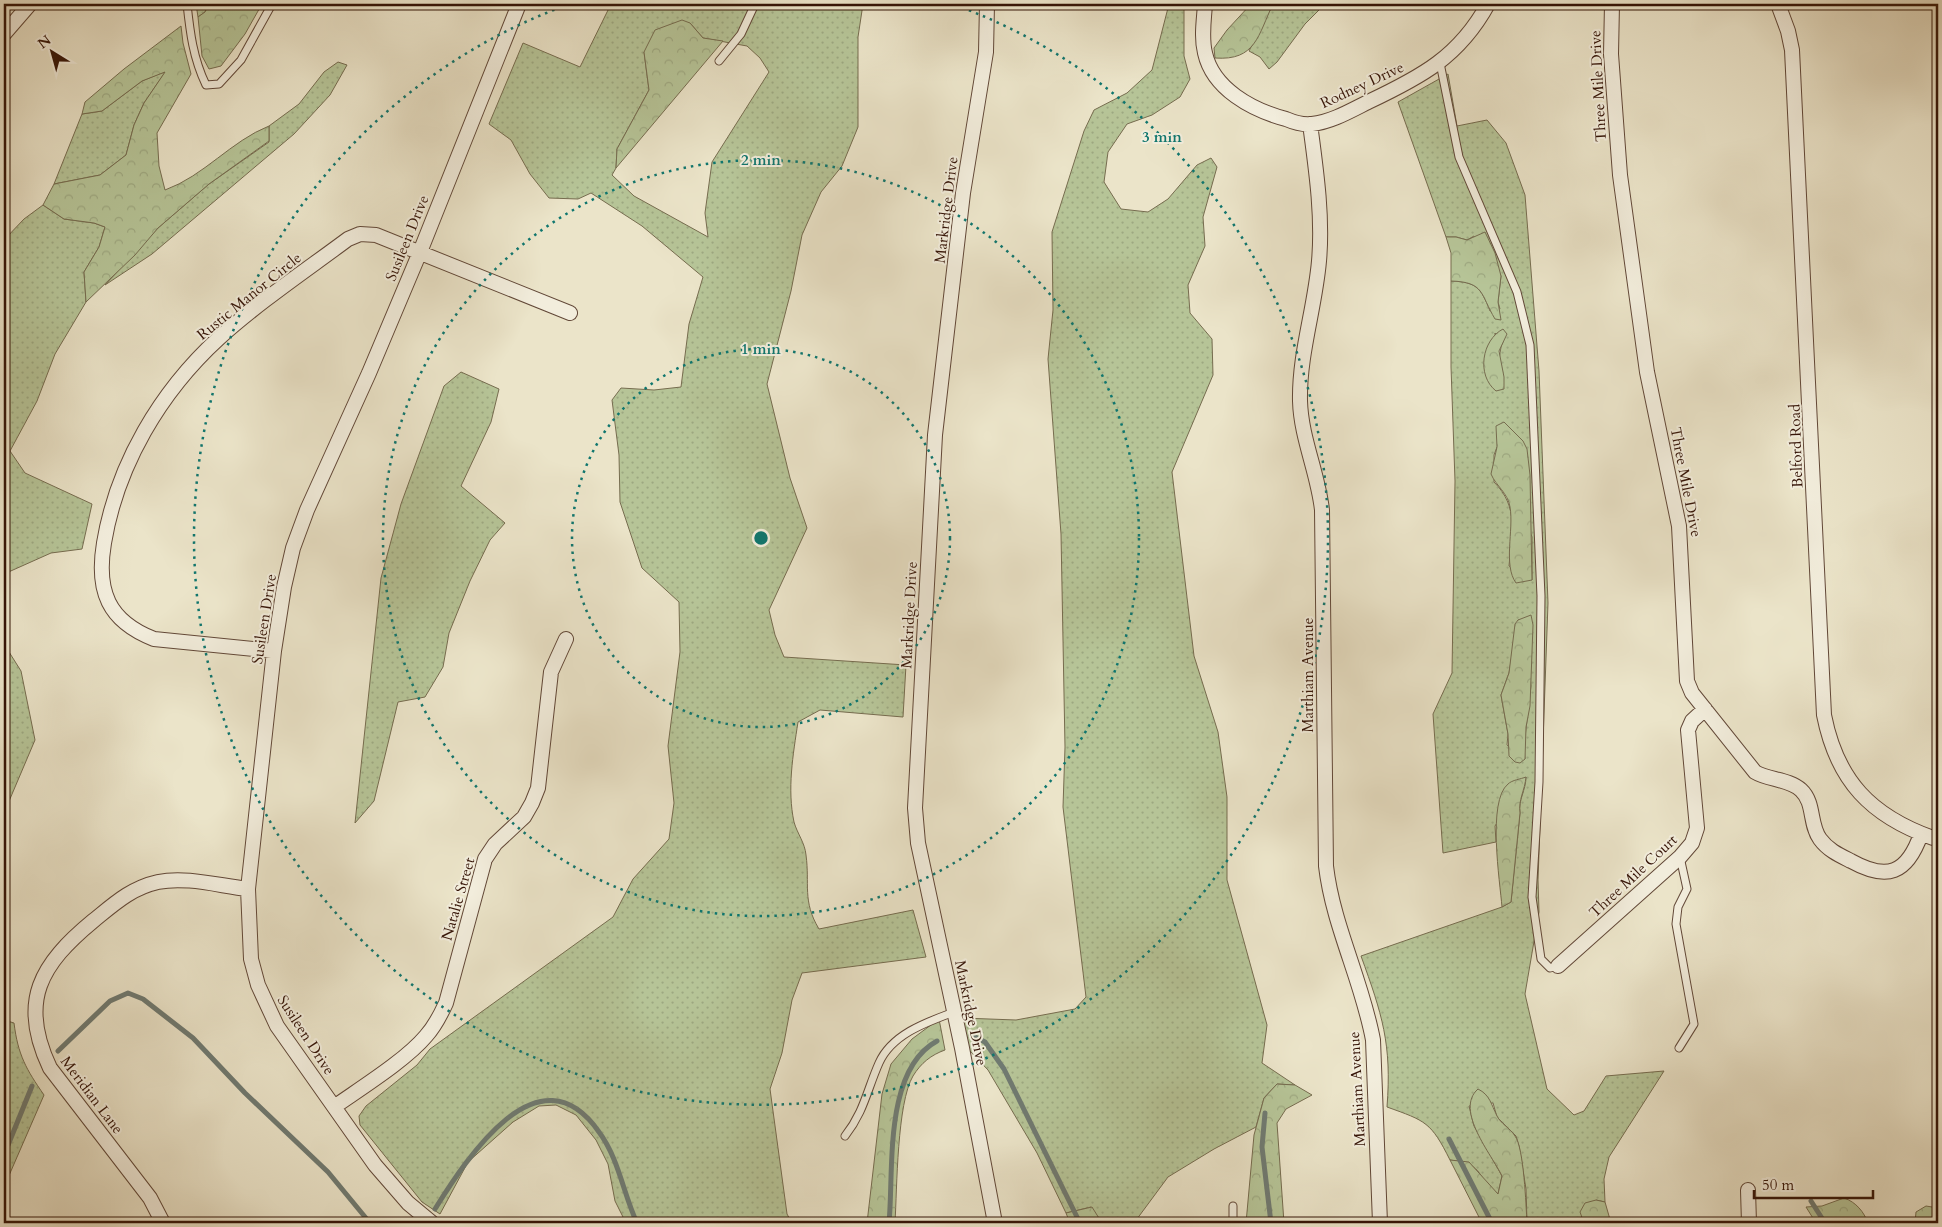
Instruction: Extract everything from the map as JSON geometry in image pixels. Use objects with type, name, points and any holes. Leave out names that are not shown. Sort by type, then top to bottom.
[{"type":"street","points":[[4,34],[30,4]]},
{"type":"street","name":"Susileen Drive","points":[[432,1223],[408,1203],[391,1184],[277,1026],[258,985],[251,959],[248,889],[274,651],[284,587],[293,548],[307,510],[369,374],[420,252],[519,4]]},
{"type":"street","name":"Markridge Drive","points":[[986,4],[986,52],[963,193],[935,434],[915,808],[918,843],[954,1012],[995,1223]]},
{"type":"street","name":"Rodney Drive","points":[[1205,4],[1202,32],[1205,53],[1211,70],[1220,82],[1248,105],[1272,116],[1310,124],[1345,113],[1404,85],[1440,63],[1468,36],[1488,4]]},
{"type":"street","name":"Three Mile Drive","points":[[1612,4],[1611,54],[1624,207],[1647,372],[1679,526],[1687,681],[1692,693],[1754,772],[1765,778],[1791,784],[1800,789],[1811,807],[1814,829],[1829,849],[1868,870],[1879,873],[1888,872],[1905,862],[1927,836]]},
{"type":"street","name":"Belford Road","points":[[1781,5],[1792,50],[1824,715],[1827,733],[1840,766],[1862,796],[1891,820],[1927,836]]},
{"type":"street","name":"Marthiam Avenue","points":[[1310,124],[1319,211],[1319,260],[1303,364],[1300,404],[1322,510],[1326,866],[1334,910],[1369,1020],[1373,1040],[1380,1223]]},
{"type":"street","name":"Rustic Manor Circle","points":[[274,651],[154,639],[138,633],[125,624],[114,612],[105,596],[101,580],[104,544],[115,496],[133,452],[167,398],[218,339],[249,313],[348,239],[360,234],[376,235],[570,313]]},
{"type":"street","name":"Natalie Street","points":[[334,1107],[412,1050],[426,1037],[438,1021],[446,1003],[484,859],[495,844],[524,817],[538,788],[551,672],[566,639]]},
{"type":"street","name":"Three Mile Court","points":[[1558,966],[1680,858],[1692,843],[1696,828],[1688,730],[1692,721],[1705,709]]},
{"type":"street","name":"Meridian Lane","points":[[163,1223],[150,1198],[50,1068],[41,1050],[36,1030],[38,991],[55,956],[69,941],[122,896],[141,887],[160,882],[180,881],[248,889]]},
{"type":"street","points":[[1748,1190],[1748,1223]]},
{"type":"lane","points":[[187,4],[191,42],[197,67],[206,84],[220,84],[241,60],[272,4]]},
{"type":"lane","points":[[719,61],[741,34],[755,4]]},
{"type":"lane","points":[[1440,63],[1459,157],[1517,292],[1530,345],[1541,596],[1539,782],[1532,897],[1541,959],[1550,968],[1558,966]]},
{"type":"lane","points":[[1679,1048],[1694,1024],[1676,924],[1678,907],[1687,889],[1680,858]]},
{"type":"lane","points":[[845,1136],[857,1120],[879,1062],[889,1047],[906,1034],[954,1012]]},
{"type":"lane","points":[[1233,1206],[1233,1223]]},
{"type":"green space","points":[[196,4],[209,4],[205,12],[198,17]]},
{"type":"green space","points":[[209,4],[262,4],[245,34],[221,66],[209,69],[202,56],[198,17],[205,12]]},
{"type":"green space","points":[[611,4],[863,4],[858,37],[858,127],[842,166],[821,192],[802,235],[791,291],[767,384],[790,478],[807,528],[769,610],[775,635],[784,657],[906,665],[903,717],[820,710],[798,722],[791,772],[791,797],[794,822],[805,851],[808,901],[819,929],[913,910],[926,957],[802,973],[792,1000],[782,1053],[770,1089],[787,1214],[792,1223],[626,1223],[615,1201],[608,1164],[596,1140],[576,1115],[556,1105],[539,1106],[513,1122],[468,1162],[440,1214],[422,1202],[360,1125],[359,1116],[366,1106],[417,1065],[430,1049],[613,917],[633,879],[669,839],[674,803],[668,746],[680,652],[679,602],[642,568],[620,502],[619,455],[612,400],[621,388],[654,390],[681,387],[689,324],[703,277],[642,226],[591,193],[578,199],[549,198],[530,174],[511,140],[489,124],[523,43],[580,67]],"holes":[[[690,23],[703,38],[747,46],[760,58],[769,72],[712,162],[705,213],[708,237],[634,196],[612,175],[616,168],[617,149],[649,90],[644,52]]]},
{"type":"green space","points":[[1169,4],[1184,4],[1184,56],[1190,79],[1180,97],[1152,115],[1127,124],[1108,152],[1104,182],[1121,209],[1148,212],[1168,199],[1197,165],[1211,158],[1217,167],[1203,217],[1205,246],[1188,285],[1190,313],[1212,339],[1213,375],[1172,472],[1194,656],[1218,732],[1227,797],[1227,880],[1267,1025],[1262,1063],[1295,1085],[1277,1084],[1264,1098],[1256,1127],[1214,1149],[1168,1177],[1134,1223],[1102,1223],[1091,1207],[1066,1213],[1037,1153],[988,1070],[969,1050],[962,1018],[1016,1020],[1075,1009],[1086,997],[1063,807],[1065,747],[1061,534],[1048,359],[1053,310],[1052,232],[1084,131],[1094,110],[1127,93],[1152,70]]},
{"type":"green space","points":[[1251,4],[1273,4],[1254,44],[1239,55],[1229,58],[1215,58],[1214,48],[1227,30]]},
{"type":"green space","points":[[1273,4],[1325,4],[1305,24],[1277,62],[1269,69],[1260,57],[1249,51]]},
{"type":"green space","points":[[682,20],[690,23],[703,38],[723,41],[616,168],[617,149],[649,90],[644,52],[655,30]]},
{"type":"green space","points":[[181,26],[183,43],[191,74],[157,133],[159,166],[165,190],[192,176],[255,132],[269,126],[269,141],[209,184],[158,228],[135,255],[86,302],[84,272],[99,247],[105,227],[94,223],[64,219],[43,205],[54,184],[100,175],[126,155],[134,125],[144,103],[165,72],[142,81],[102,111],[82,114],[85,102],[124,69]]},
{"type":"green space","points":[[338,62],[347,65],[330,95],[294,134],[152,254],[105,285],[158,228],[209,184],[269,142],[269,126],[299,104],[324,72]]},
{"type":"green space","points":[[166,71],[144,103],[134,125],[126,155],[100,175],[54,184],[82,114],[102,111],[142,81]]},
{"type":"green space","points":[[1448,74],[1457,126],[1487,120],[1506,143],[1525,195],[1539,371],[1548,603],[1538,880],[1539,912],[1525,994],[1547,1089],[1574,1115],[1584,1111],[1606,1076],[1664,1071],[1609,1157],[1604,1179],[1605,1202],[1596,1200],[1583,1221],[1584,1223],[1527,1223],[1526,1189],[1519,1146],[1516,1136],[1497,1117],[1493,1103],[1469,1106],[1474,1126],[1502,1176],[1498,1194],[1486,1183],[1476,1169],[1462,1162],[1450,1160],[1438,1138],[1426,1124],[1387,1107],[1387,1047],[1375,995],[1361,956],[1502,907],[1511,902],[1520,804],[1526,777],[1495,826],[1496,842],[1443,853],[1433,714],[1452,673],[1455,481],[1451,367],[1451,281],[1467,283],[1477,288],[1484,297],[1490,311],[1500,309],[1498,302],[1501,276],[1474,236],[1467,240],[1446,237],[1398,102]],"holes":[[[1495,333],[1502,344],[1496,391]],[[1497,447],[1532,537],[1532,580],[1509,566],[1512,532],[1511,511],[1502,491],[1494,482],[1494,455]],[[1524,619],[1531,686],[1524,746],[1525,759],[1507,745],[1508,734],[1501,695],[1509,673],[1518,620]]]},
{"type":"green space","points":[[43,205],[64,219],[94,223],[105,227],[99,247],[84,272],[86,302],[55,354],[37,401],[10,451],[25,473],[92,504],[82,549],[51,553],[4,574],[4,240],[24,219]]},
{"type":"green space","points":[[1485,232],[1495,253],[1501,276],[1498,302],[1501,320],[1495,319],[1476,287],[1462,282],[1451,281],[1451,253],[1446,237],[1467,240]]},
{"type":"green space","points":[[1503,329],[1507,334],[1499,351],[1504,377],[1504,389],[1496,391],[1486,376],[1484,358],[1490,341]]},
{"type":"green space","points":[[461,372],[499,389],[491,422],[461,486],[505,523],[490,540],[470,581],[449,633],[443,667],[425,697],[398,702],[374,801],[355,823],[381,578],[401,504],[444,386]]},
{"type":"green space","points":[[1504,422],[1523,441],[1527,449],[1530,475],[1532,580],[1516,583],[1512,576],[1509,557],[1511,516],[1509,502],[1491,474],[1497,447],[1496,426]]},
{"type":"green space","points":[[1531,615],[1533,625],[1530,706],[1526,727],[1525,759],[1520,763],[1515,762],[1509,756],[1508,734],[1501,695],[1509,673],[1515,624],[1518,620]]},
{"type":"green space","points":[[4,644],[21,671],[35,740],[4,813]]},
{"type":"green space","points":[[1526,777],[1520,804],[1511,902],[1502,907],[1496,842],[1498,807],[1502,793],[1508,784]]},
{"type":"green space","points":[[939,1019],[945,1050],[935,1054],[916,1071],[908,1089],[904,1105],[899,1146],[895,1223],[867,1223],[882,1094],[891,1064],[912,1039]]},
{"type":"green space","points":[[4,1020],[14,1023],[24,1061],[44,1095],[4,1187]]},
{"type":"green space","points":[[1277,1084],[1295,1085],[1312,1095],[1286,1109],[1277,1123],[1284,1223],[1246,1223],[1254,1135],[1264,1098]]},
{"type":"green space","points":[[1478,1089],[1488,1097],[1499,1119],[1513,1133],[1518,1142],[1524,1178],[1527,1223],[1482,1223],[1450,1160],[1469,1162],[1498,1194],[1502,1176],[1472,1120],[1470,1108],[1472,1098]]},
{"type":"green space","points":[[1844,1198],[1859,1208],[1868,1223],[1816,1223],[1806,1207],[1822,1206]]},
{"type":"green space","points":[[1596,1200],[1605,1202],[1611,1223],[1584,1223],[1580,1212],[1585,1203]]},
{"type":"green space","points":[[1926,1206],[1938,1208],[1938,1223],[1915,1223],[1916,1212]]},
{"type":"green space","points":[[1092,1207],[1102,1223],[1070,1223],[1066,1213]]},
{"type":"waterway","points":[[58,1051],[110,1001],[128,993],[143,999],[193,1038],[245,1093],[328,1172],[370,1223]]},
{"type":"waterway","points":[[971,1035],[985,1042],[1004,1069],[1080,1223]]},
{"type":"waterway","points":[[889,1223],[892,1150],[899,1098],[907,1074],[920,1055],[937,1041]]},
{"type":"waterway","points":[[4,1155],[32,1086]]},
{"type":"waterway","points":[[435,1209],[466,1163],[506,1119],[529,1105],[553,1101],[576,1109],[599,1132],[606,1142],[637,1223]]},
{"type":"waterway","points":[[1265,1113],[1262,1147],[1271,1223]]},
{"type":"waterway","points":[[1449,1139],[1492,1223]]},
{"type":"waterway","points":[[1811,1201],[1825,1223]]}]
